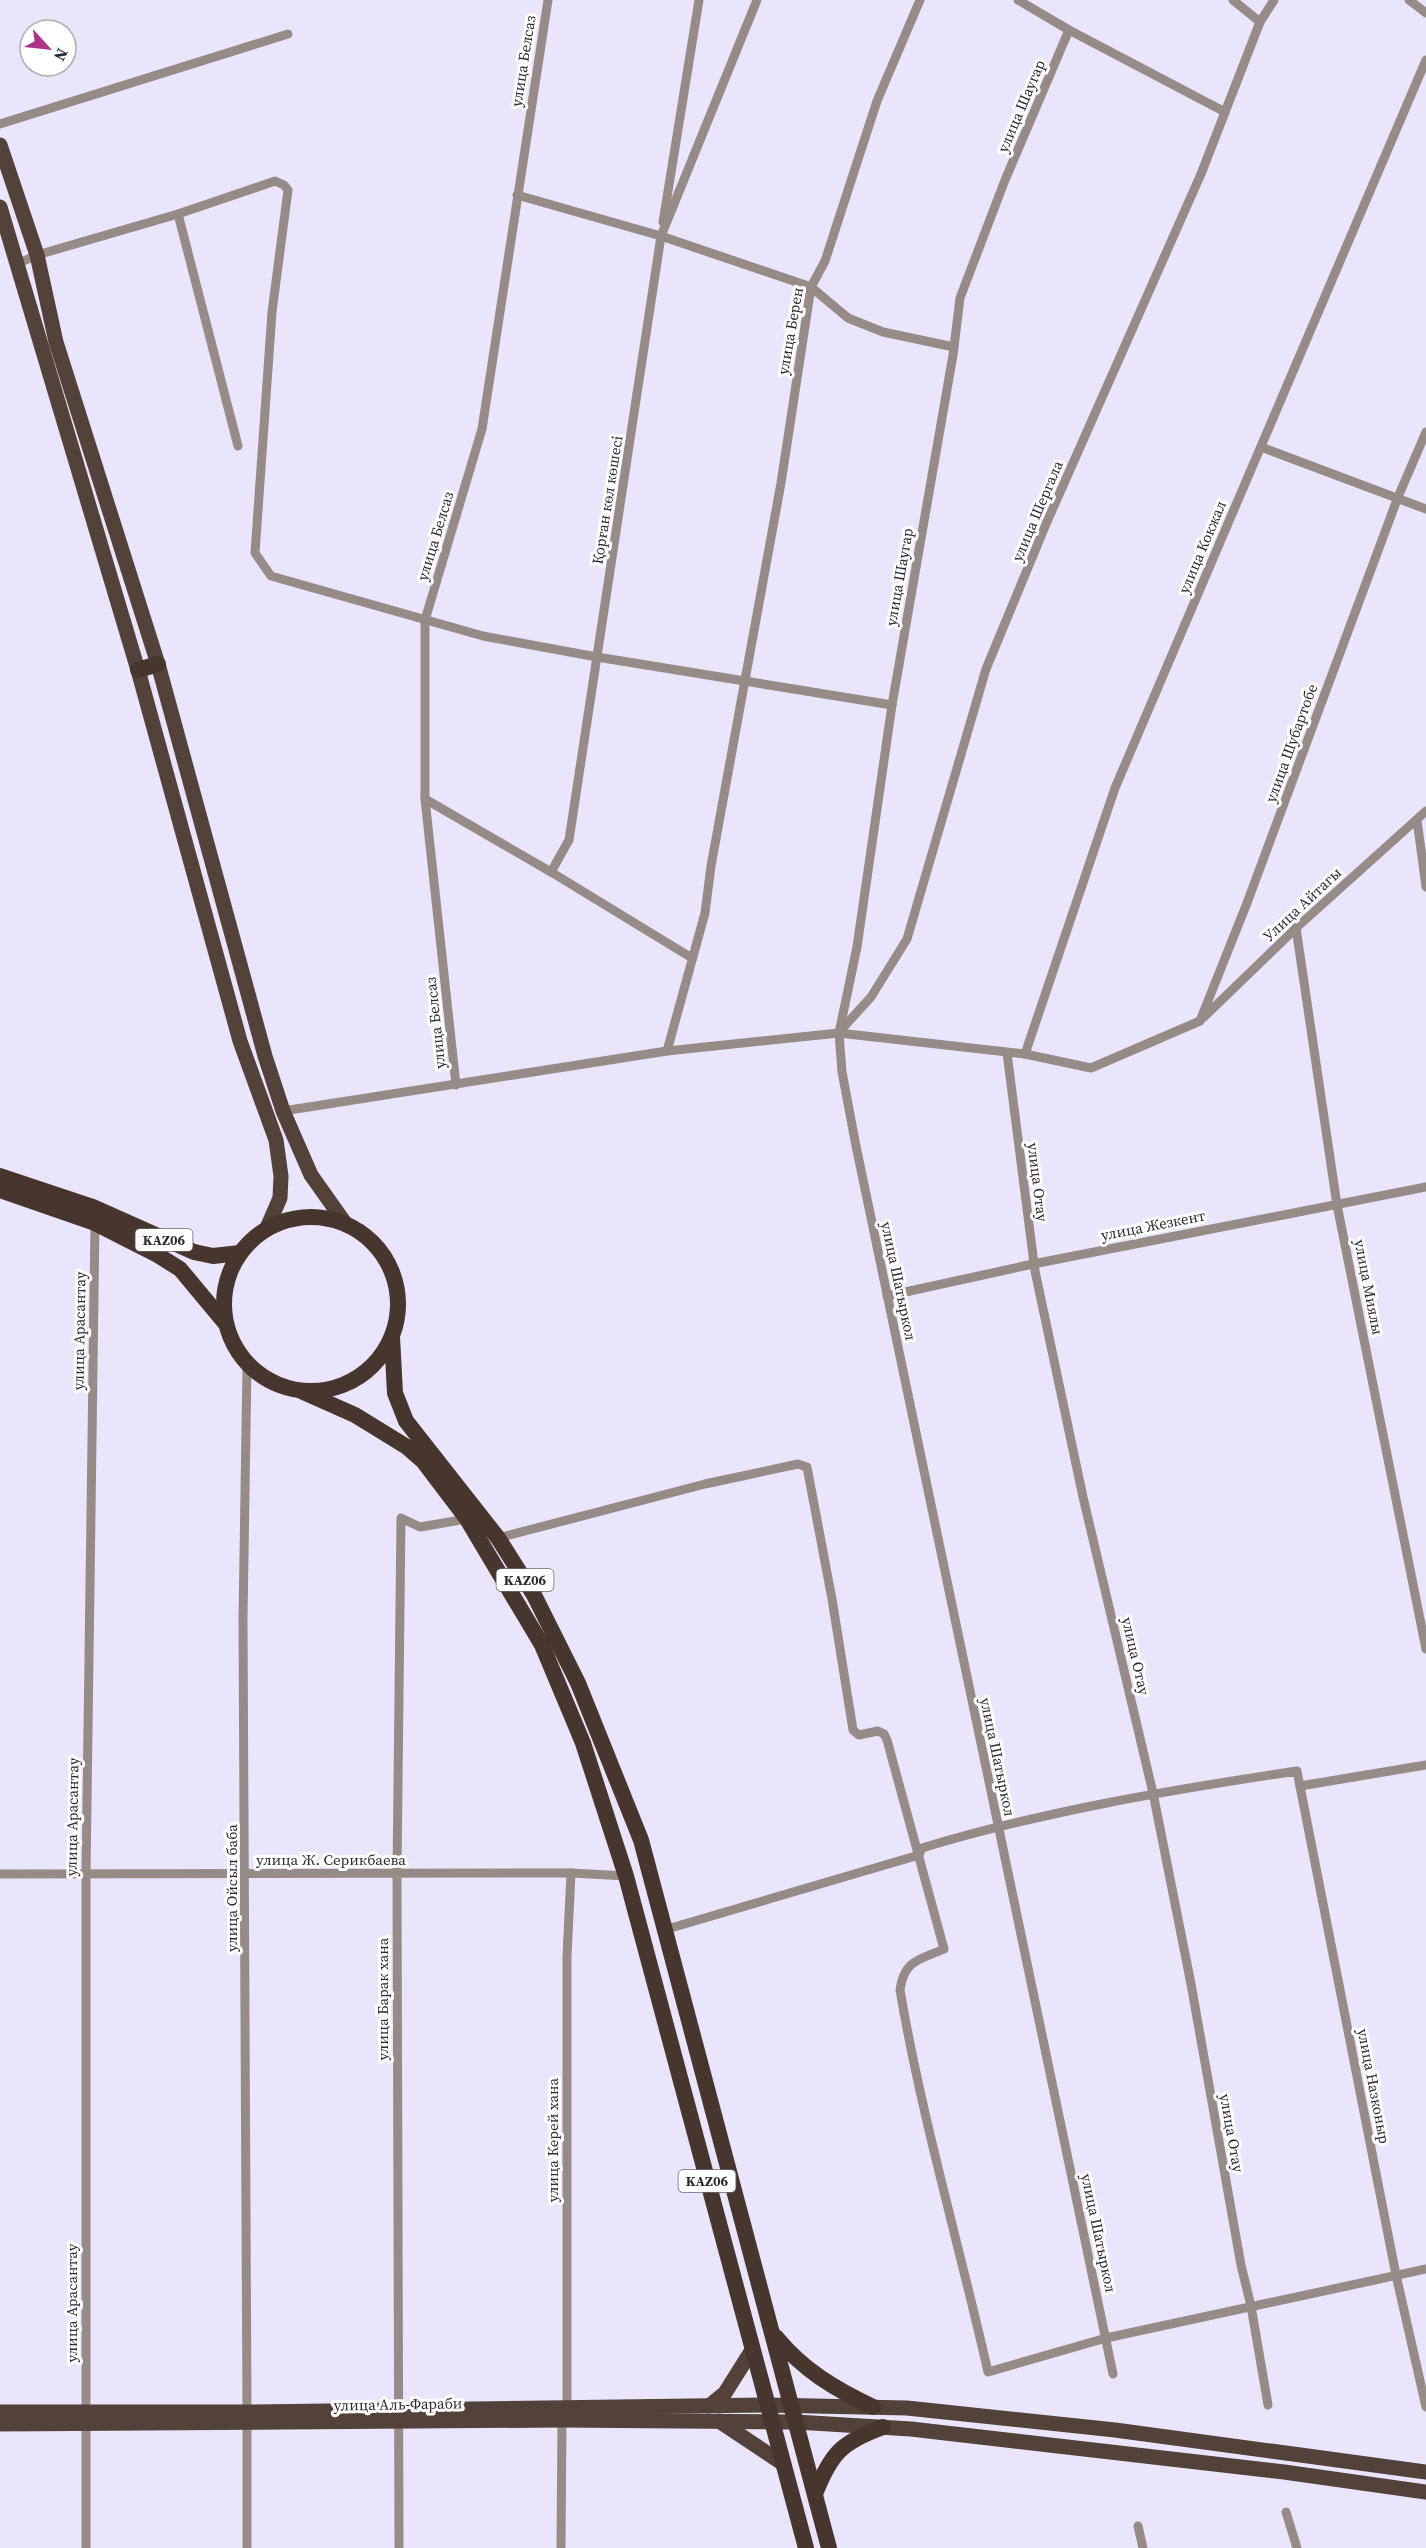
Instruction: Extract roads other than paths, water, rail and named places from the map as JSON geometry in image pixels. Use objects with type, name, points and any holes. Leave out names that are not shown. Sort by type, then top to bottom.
[{"type":"highway","points":[[138,670],[158,664]]},
{"type":"highway","name":"KАZ06","points":[[0,1176],[93,1207],[194,1252],[213,1256],[240,1253]]},
{"type":"highway","name":"KАZ06","points":[[0,1190],[95,1223],[180,1269],[225,1323],[233,1345],[247,1365],[272,1383],[301,1391],[355,1415],[407,1447],[423,1461],[467,1520],[542,1645],[583,1743],[626,1876],[806,2548]]},
{"type":"highway","name":"KАZ06","points":[[225,1323],[225,1291],[228,1275],[240,1253],[267,1228],[292,1218],[319,1217],[345,1223],[368,1238],[389,1266],[396,1283],[398,1310],[392,1337],[395,1393],[406,1421],[498,1538],[534,1595],[578,1683],[641,1840],[829,2548]]},
{"type":"highway","name":"KАZ06","points":[[301,1391],[329,1390],[356,1380],[377,1361],[392,1337]]},
{"type":"highway","points":[[771,2331],[802,2365],[820,2379],[873,2407]]},
{"type":"highway","points":[[815,2494],[828,2463],[841,2447],[859,2436],[883,2427]]},
{"type":"main road","points":[[0,145],[37,255],[56,342],[158,664],[231,937],[284,1111],[311,1175],[345,1223]]},
{"type":"main road","points":[[0,207],[138,670],[240,1041],[276,1140],[281,1176],[280,1198],[267,1228]]},
{"type":"main road","points":[[752,2350],[713,2413],[782,2463]]},
{"type":"main road","name":"улица Аль-Фараби","points":[[0,2412],[86,2418],[247,2418],[713,2413],[767,2405],[794,2414]]},
{"type":"main road","points":[[794,2414],[873,2407],[907,2408],[1115,2430],[1426,2472]]},
{"type":"main road","name":"улица Аль-Фараби","points":[[713,2413],[772,2421],[794,2414]]},
{"type":"main road","points":[[794,2414],[883,2427],[1284,2472],[1426,2492]]},
{"type":"main road","name":"улица Аль-Фараби","points":[[0,2424],[86,2418]]},
{"type":"street","name":"улица Белсаз","points":[[456,1085],[425,798],[425,620],[482,429],[548,0]]},
{"type":"street","points":[[661,236],[699,0]]},
{"type":"street","name":"Қорған көл көшесі","points":[[551,872],[569,840],[661,236],[757,0]]},
{"type":"street","name":"улица Берен","points":[[667,1051],[705,913],[744,681],[781,483],[811,287],[825,261],[877,101],[920,0]]},
{"type":"street","points":[[1018,0],[1069,30],[1225,112]]},
{"type":"street","points":[[1233,0],[1260,22]]},
{"type":"street","name":"улица Шергала","points":[[839,1033],[871,997],[907,939],[986,669],[1046,524],[1201,174],[1260,22],[1274,0]]},
{"type":"street","points":[[1409,0],[1426,13]]},
{"type":"street","name":"улица Шаугар","points":[[856,1146],[842,1072],[839,1033],[857,947],[892,705],[954,347],[960,298],[1005,180],[1069,30]]},
{"type":"street","points":[[0,124],[288,34]]},
{"type":"street","name":"улица Кокжал","points":[[1025,1054],[1115,788],[1426,60]]},
{"type":"street","points":[[18,264],[37,255],[178,214],[275,181],[284,184],[288,190],[272,312],[255,553],[261,566],[271,576],[483,636],[892,705]]},
{"type":"street","points":[[517,195],[661,236],[811,287],[848,318],[883,332],[954,347]]},
{"type":"street","points":[[178,214],[238,446]]},
{"type":"street","name":"улица Шубартобе","points":[[1200,1021],[1247,903],[1398,498],[1426,432]]},
{"type":"street","points":[[1261,447],[1426,509]]},
{"type":"street","points":[[425,798],[692,958]]},
{"type":"street","name":"Улица Айтагы","points":[[1200,1021],[1296,928],[1426,811]]},
{"type":"street","points":[[1417,820],[1426,887]]},
{"type":"street","name":"улица Миялы","points":[[1296,928],[1337,1204],[1426,1649]]},
{"type":"street","points":[[284,1111],[667,1051],[839,1033],[1025,1054],[1091,1068],[1200,1021]]},
{"type":"street","name":"улица Отау","points":[[1007,1053],[1033,1264],[1075,1465],[1153,1793],[1191,1984],[1240,2265],[1251,2306],[1268,2405]]},
{"type":"street","name":"улица Шатыркол","points":[[856,1146],[996,1825],[1113,2374]]},
{"type":"street","name":"улица Жезкент","points":[[887,1296],[1033,1264],[1426,1187]]},
{"type":"street","name":"улица Арасантау","points":[[86,2548],[87,1874],[95,1223]]},
{"type":"street","name":"улица Ойсыл баба","points":[[247,1365],[243,1620],[246,1874],[247,2548]]},
{"type":"street","points":[[498,1538],[705,1484],[798,1464],[807,1467],[832,1599],[853,1730],[859,1735],[878,1731],[884,1734],[944,1949],[910,1963],[902,1975],[900,1990],[916,2080],[960,2245],[988,2372],[1106,2338],[1426,2269]]},
{"type":"street","name":"улица Барак хана","points":[[399,2548],[397,1873],[401,1518],[420,1527],[467,1520]]},
{"type":"street","points":[[1300,1786],[1426,1765]]},
{"type":"street","name":"улица Назконыр","points":[[1153,1793],[1296,1771],[1396,2275],[1426,2407]]},
{"type":"street","points":[[919,1855],[922,1848],[996,1825],[1153,1793]]},
{"type":"street","points":[[664,1930],[919,1855]]},
{"type":"street","name":"улица Ж. Серикбаева","points":[[0,1874],[571,1873],[626,1876]]},
{"type":"street","name":"улица Керей хана","points":[[561,2548],[565,2414],[567,1956],[571,1873]]},
{"type":"street","points":[[1286,2512],[1297,2548]]},
{"type":"street","points":[[1138,2526],[1143,2548]]}]
